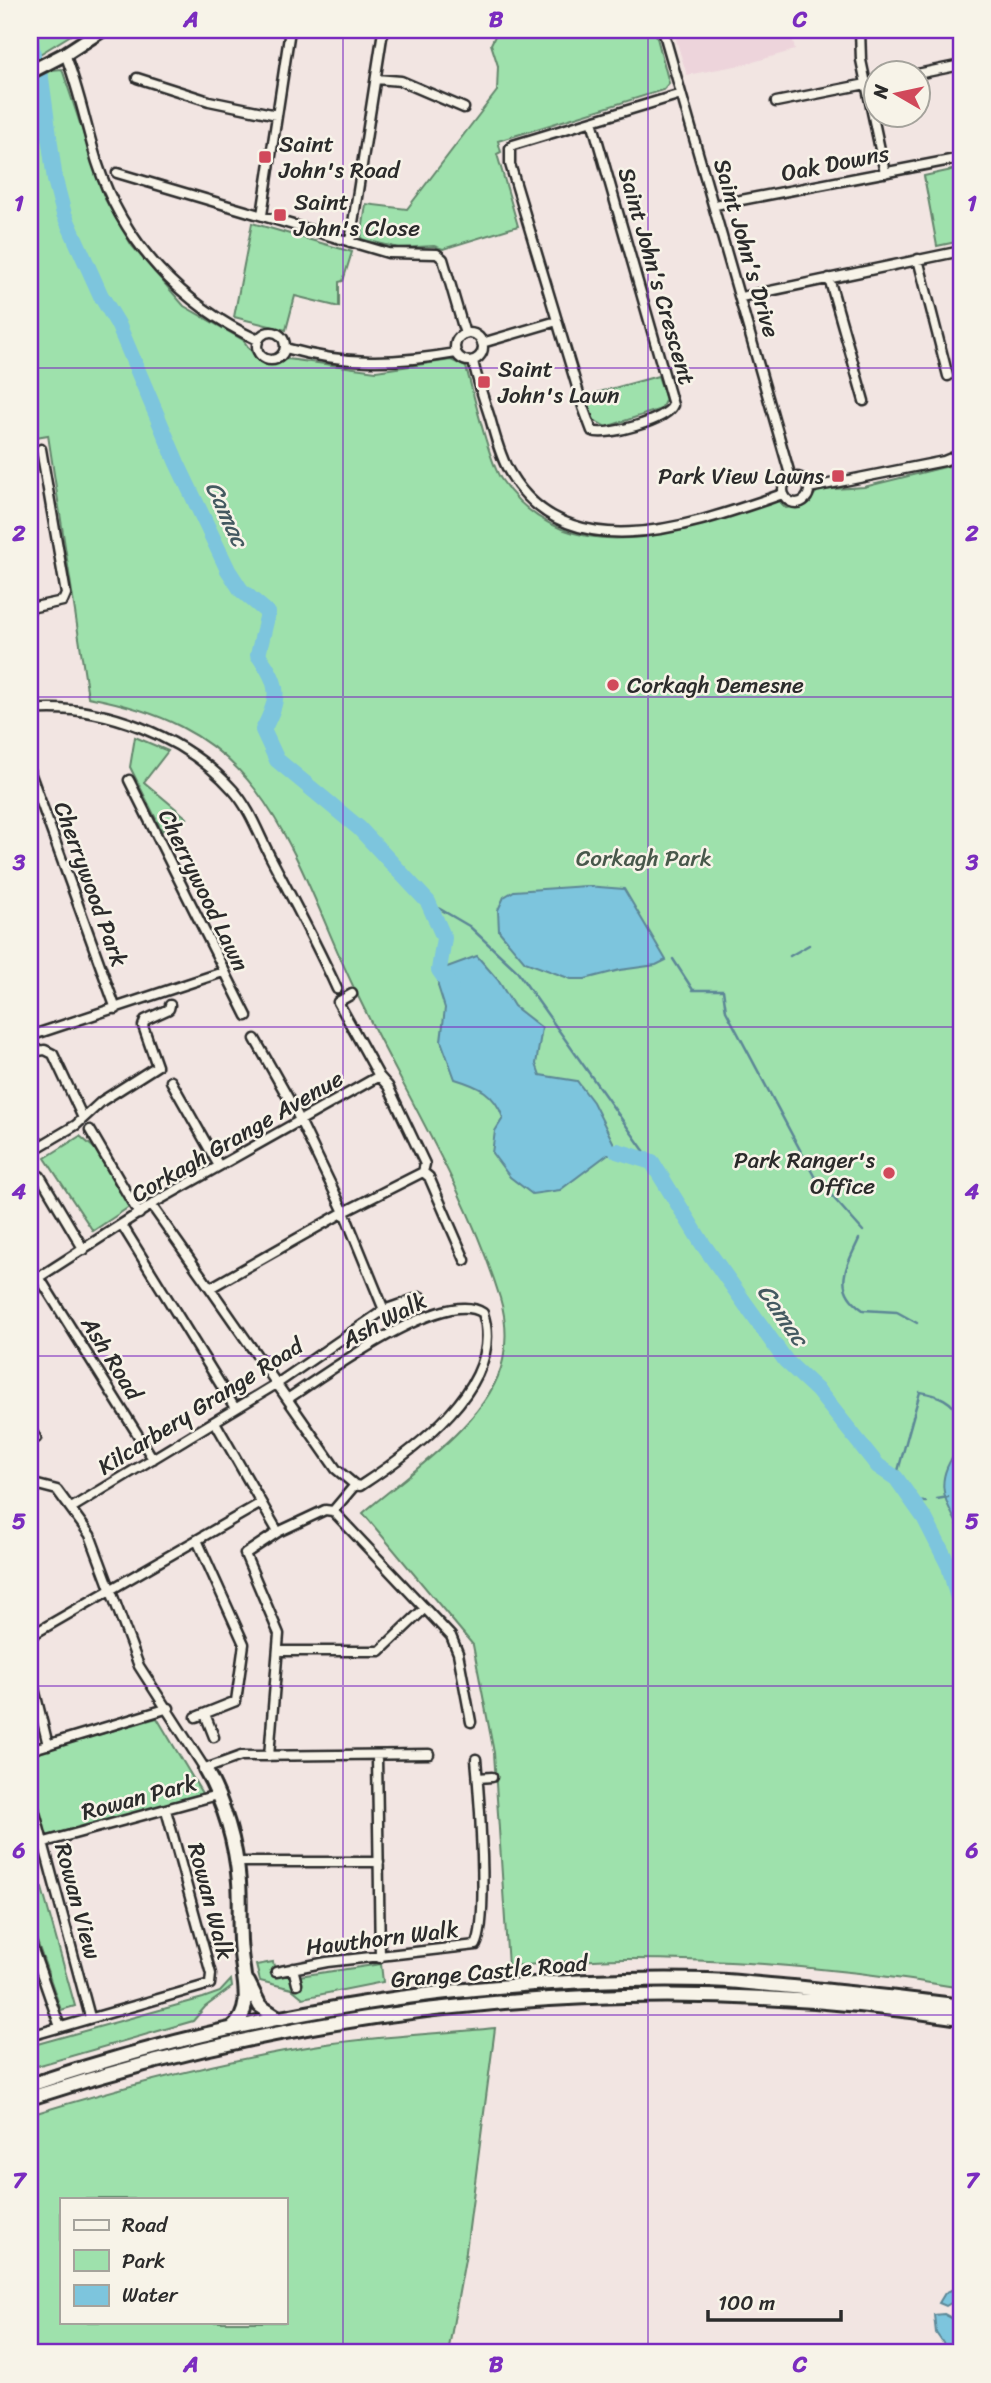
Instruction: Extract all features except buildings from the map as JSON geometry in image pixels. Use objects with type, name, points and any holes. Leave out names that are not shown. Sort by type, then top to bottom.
[{"type":"main road","points":[[30,72],[102,30]]},
{"type":"main road","points":[[205,1769],[218,1795],[236,1862],[246,2006],[241,2019],[231,2029]]},
{"type":"main road","points":[[243,1968],[260,2006],[280,2019]]},
{"type":"main road","name":"Grange Castle Road","points":[[30,2085],[129,2054],[231,2029],[478,1989],[606,1981],[710,1980],[900,1997],[961,2006]]},
{"type":"main road","name":"Grange Castle Road","points":[[30,2098],[192,2052],[310,2028],[445,2007],[574,1996],[690,1993],[863,2005],[961,2018]]},
{"type":"street","points":[[262,215],[290,30]]},
{"type":"street","points":[[350,242],[383,30]]},
{"type":"street","name":"Saint John's Drive","points":[[663,30],[791,478]]},
{"type":"street","points":[[860,30],[862,62]]},
{"type":"street","points":[[65,54],[106,187],[132,235],[173,285],[226,325],[258,340]]},
{"type":"street","points":[[932,71],[961,65]]},
{"type":"street","points":[[137,78],[209,101],[276,115]]},
{"type":"street","points":[[376,79],[401,81],[464,108]]},
{"type":"street","points":[[776,102],[862,85]]},
{"type":"street","name":"Saint John's Crescent","points":[[592,121],[670,388],[671,411],[664,416],[604,434],[592,431],[510,164],[510,148],[592,121],[681,94]]},
{"type":"street","points":[[878,130],[885,173]]},
{"type":"street","name":"Oak Downs","points":[[715,205],[961,158]]},
{"type":"street","points":[[117,173],[397,255],[437,254],[443,259],[465,334]]},
{"type":"street","points":[[741,297],[961,251]]},
{"type":"street","points":[[918,259],[948,376]]},
{"type":"street","points":[[829,278],[864,401]]},
{"type":"street","points":[[482,343],[557,321]]},
{"type":"street","points":[[264,333],[277,333],[283,339],[285,348],[279,357],[266,359],[257,349],[258,340],[264,333]]},
{"type":"street","points":[[465,334],[477,336],[482,343],[481,356],[473,361],[461,359],[456,353],[456,343],[465,334]]},
{"type":"street","points":[[285,348],[321,358],[365,363],[406,361],[456,353]]},
{"type":"street","points":[[473,361],[508,470],[535,503],[561,521],[606,533],[646,531],[714,516],[783,494]]},
{"type":"street","points":[[30,608],[63,601],[66,594],[41,449]]},
{"type":"street","points":[[809,488],[944,461],[961,453]]},
{"type":"street","points":[[800,477],[809,488],[808,496],[801,503],[792,503],[783,494],[783,486],[791,478],[800,477]]},
{"type":"street","points":[[30,710],[55,707],[110,717],[172,743],[215,773],[250,813],[337,989]]},
{"type":"street","name":"Cherrywood Park","points":[[30,772],[116,1009]]},
{"type":"street","name":"Cherrywood Lawn","points":[[129,780],[247,1016]]},
{"type":"street","points":[[30,1036],[223,972]]},
{"type":"street","name":"Corkagh Grange Avenue","points":[[30,1283],[219,1166],[379,1076],[338,1002],[352,994]]},
{"type":"street","points":[[30,1152],[71,1128],[157,1066],[143,1026],[145,1020],[169,1009],[170,1005]]},
{"type":"street","points":[[255,1039],[344,1212],[384,1310]]},
{"type":"street","points":[[30,1052],[45,1050],[53,1054],[83,1118]]},
{"type":"street","points":[[379,1076],[388,1086],[425,1164],[424,1172]]},
{"type":"street","points":[[171,1081],[219,1166]]},
{"type":"street","points":[[90,1130],[139,1214]]},
{"type":"street","points":[[30,1171],[40,1176],[84,1250]]},
{"type":"street","points":[[210,1288],[344,1212],[424,1172]]},
{"type":"street","points":[[424,1172],[429,1177],[465,1260]]},
{"type":"street","points":[[152,1206],[289,1398],[336,1469],[355,1485],[333,1511]]},
{"type":"street","points":[[122,1225],[236,1408]]},
{"type":"street","name":"Ash Road","points":[[39,1277],[153,1459]]},
{"type":"street","name":"Kilcarbery Grange Road","points":[[73,1507],[278,1383],[384,1310],[421,1297]]},
{"type":"street","name":"Ash Walk","points":[[289,1398],[388,1334],[433,1313],[457,1308],[478,1309],[483,1313],[486,1329],[483,1361],[466,1398],[393,1464],[360,1486],[355,1485]]},
{"type":"street","points":[[215,1422],[278,1532]]},
{"type":"street","points":[[30,1429],[36,1438]]},
{"type":"street","points":[[30,1483],[57,1490],[73,1507],[90,1535],[139,1666],[169,1708],[205,1769],[241,1756],[429,1754]]},
{"type":"street","points":[[30,1636],[261,1503]]},
{"type":"street","points":[[270,1756],[278,1630],[245,1554],[278,1532],[325,1510],[333,1511],[425,1608],[455,1644],[471,1722]]},
{"type":"street","points":[[197,1540],[244,1644],[238,1697],[233,1704],[200,1715],[215,1737]]},
{"type":"street","points":[[278,1651],[380,1651],[425,1608]]},
{"type":"street","points":[[30,1672],[48,1745]]},
{"type":"street","points":[[470,1708],[480,1707]]},
{"type":"street","points":[[30,1750],[169,1708]]},
{"type":"street","points":[[377,1756],[380,1958]]},
{"type":"street","name":"Hawthorn Walk","points":[[276,1972],[471,1948],[478,1941],[481,1837],[476,1759]]},
{"type":"street","points":[[478,1778],[492,1777]]},
{"type":"street","name":"Rowan View","points":[[30,1794],[90,2017]]},
{"type":"street","name":"Rowan Park","points":[[30,1846],[218,1795]]},
{"type":"street","name":"Rowan Walk","points":[[30,2036],[210,1984],[208,1963],[166,1810]]},
{"type":"street","points":[[236,1862],[379,1862]]},
{"type":"street","points":[[30,1941],[60,2027]]},
{"type":"street","name":"Hawthorn Walk","points":[[293,1968],[297,1984]]},
{"type":"shaded area","points":[[673,30],[791,30],[795,50],[746,64],[687,75]]},
{"type":"green space","points":[[30,30],[79,30],[30,60]]},
{"type":"green space","points":[[498,30],[655,30],[669,83],[663,90],[498,141],[501,152],[497,154],[518,226],[443,249],[434,246],[399,248],[361,239],[366,204],[407,209],[497,91],[498,66],[491,44]]},
{"type":"green space","name":"Corkagh Park","points":[[62,69],[105,199],[132,246],[184,306],[243,340],[257,359],[288,359],[376,371],[451,360],[466,367],[486,442],[501,479],[528,509],[559,528],[593,537],[630,538],[667,533],[776,498],[786,508],[802,506],[819,490],[864,487],[961,463],[961,1988],[878,1975],[752,1963],[610,1959],[508,1966],[494,1753],[473,1645],[363,1513],[445,1444],[482,1404],[495,1382],[503,1360],[505,1329],[502,1306],[486,1258],[453,1181],[356,992],[298,861],[271,811],[238,769],[201,738],[181,726],[137,709],[88,697],[48,435],[30,438],[30,82],[51,70]]},
{"type":"green space","points":[[961,168],[961,241],[937,246],[924,176]]},
{"type":"green space","points":[[252,223],[352,252],[343,281],[339,282],[339,307],[295,296],[286,330],[234,317]]},
{"type":"green space","points":[[658,376],[666,399],[661,409],[606,427],[594,420],[585,396]]},
{"type":"green space","points":[[135,737],[168,751],[144,782],[187,818],[162,831],[130,767]]},
{"type":"green space","points":[[80,1136],[95,1149],[119,1191],[122,1190],[132,1205],[93,1231],[45,1158]]},
{"type":"green space","points":[[157,1718],[203,1795],[49,1838],[43,1835],[30,1781],[30,1754]]},
{"type":"green space","points":[[33,1856],[75,2006],[61,2010],[30,1921],[30,1857]]},
{"type":"green space","points":[[273,1962],[276,1975],[299,1976],[381,1964],[383,1982],[303,1998],[292,1989],[260,1981],[256,1965]]},
{"type":"green space","points":[[231,1980],[232,1987],[205,2007],[193,2021],[30,2068],[30,2046],[203,1998],[220,1992]]},
{"type":"green space","points":[[495,2028],[465,2259],[448,2353],[30,2353],[30,2115],[174,2075],[247,2058],[364,2039]]},
{"type":"water","points":[[586,886],[624,889],[666,960],[656,965],[585,979],[571,979],[525,962],[499,931],[498,910],[504,897],[514,891]]},
{"type":"water","points":[[477,956],[498,980],[514,1006],[542,1028],[536,1064],[540,1075],[577,1081],[593,1102],[615,1146],[633,1154],[635,1159],[625,1154],[608,1154],[560,1190],[532,1194],[510,1177],[492,1153],[495,1131],[503,1118],[500,1109],[485,1092],[455,1079],[441,1041],[445,1008],[438,986],[439,970]]},
{"type":"water","points":[[961,1444],[961,1531],[948,1506],[943,1487],[947,1467]]},
{"type":"water","points":[[961,2285],[961,2297],[946,2306],[939,2303],[945,2293]]},
{"type":"water","points":[[944,2314],[961,2323],[961,2353],[950,2353],[936,2333],[934,2315]]},
{"type":"waterway","name":"Camac","points":[[30,31],[33,55]]},
{"type":"waterway","name":"Camac","points":[[41,78],[55,180],[64,214],[101,296],[118,324],[177,463],[228,570],[241,590],[268,613],[258,655],[271,675],[276,692],[273,709],[263,730],[277,760],[359,828],[428,902],[444,938],[439,970],[451,987]]},
{"type":"waterway","name":"Camac","points":[[428,902],[469,926],[516,970],[652,1162]]},
{"type":"waterway","points":[[790,956],[809,945]]},
{"type":"waterway","points":[[673,959],[693,990],[723,990],[726,1011],[814,1176],[863,1231]]},
{"type":"waterway","name":"Camac","points":[[617,1151],[652,1162],[702,1243],[786,1361],[818,1391],[878,1466],[896,1478],[925,1519],[949,1566],[961,1609]]},
{"type":"waterway","points":[[859,1239],[846,1268],[847,1294],[863,1310],[897,1312],[917,1323]]},
{"type":"waterway","name":"Camac","points":[[896,1478],[920,1392],[944,1399],[961,1418]]},
{"type":"waterway","points":[[937,1499],[948,1497]]},
{"type":"waterway","points":[[913,1501],[926,1502]]},
{"type":"place","name":"Saint John's Road","points":[[265,157]]},
{"type":"place","name":"Saint John's Close","points":[[280,215]]},
{"type":"place","name":"Saint John's Lawn","points":[[484,382]]},
{"type":"place","name":"Park View Lawns","points":[[838,476]]},
{"type":"place","name":"Corkagh Demesne","points":[[613,685]]},
{"type":"place","name":"Park Ranger's Office","points":[[889,1173]]}]
